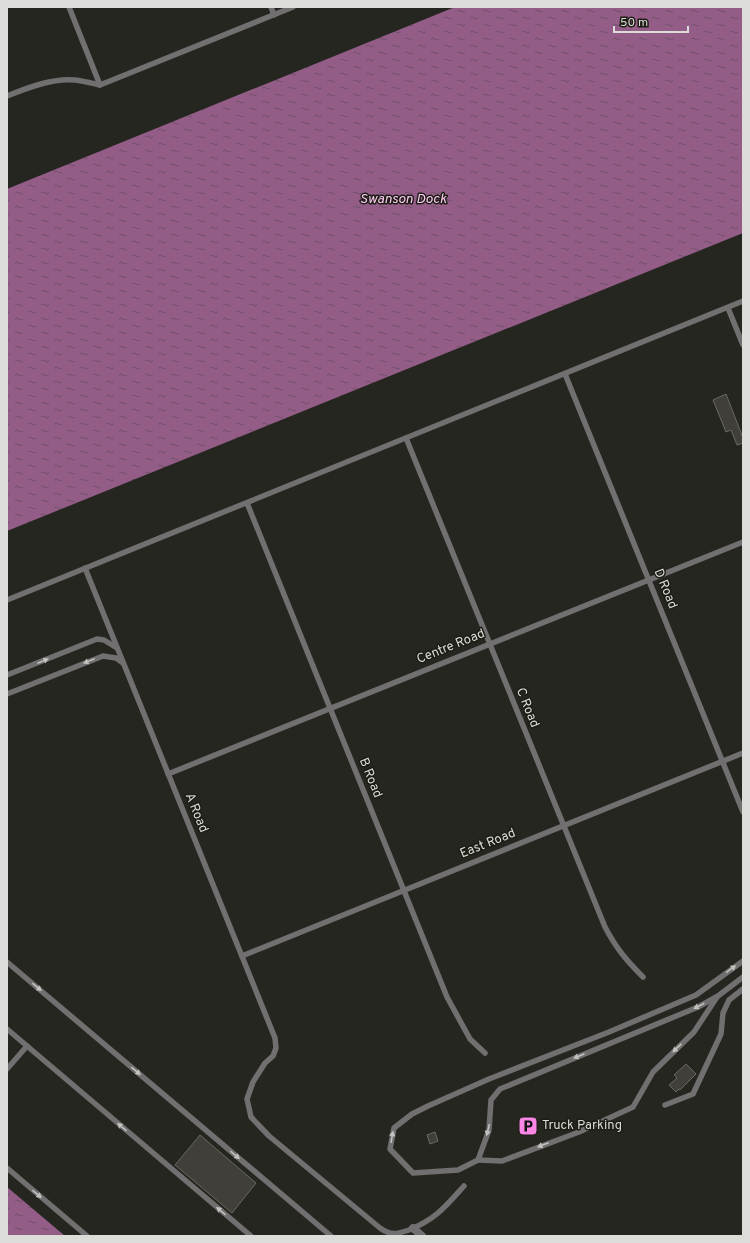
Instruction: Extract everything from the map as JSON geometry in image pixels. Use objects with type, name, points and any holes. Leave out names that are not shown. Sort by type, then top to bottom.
[{"type":"street","points":[[414,1232],[422,1236]]},
{"type":"lane","points":[[69,7],[100,85]]},
{"type":"lane","points":[[271,7],[274,15]]},
{"type":"lane","points":[[7,96],[53,81],[73,80],[100,85],[293,7]]},
{"type":"lane","points":[[7,600],[743,301]]},
{"type":"lane","points":[[728,308],[743,345]]},
{"type":"lane","name":"D Road","points":[[565,374],[743,812]]},
{"type":"lane","name":"C Road","points":[[406,438],[605,927],[625,959],[643,977]]},
{"type":"lane","name":"B Road","points":[[247,503],[447,997],[470,1040],[485,1052]]},
{"type":"lane","name":"Centre Road","points":[[168,774],[743,542]]},
{"type":"lane","name":"A Road","points":[[85,568],[276,1038],[276,1048],[273,1056],[265,1063],[253,1082],[247,1099],[251,1117],[269,1136],[385,1232],[392,1235],[414,1232],[433,1218],[464,1186]]},
{"type":"lane","points":[[7,675],[96,639],[104,640],[118,648]]},
{"type":"lane","points":[[7,694],[103,656],[116,658],[124,664]]},
{"type":"lane","name":"East Road","points":[[242,956],[743,753]]},
{"type":"lane","points":[[718,996],[694,1032],[653,1072],[633,1108],[579,1132],[502,1161],[478,1160],[458,1170],[413,1173],[390,1149],[394,1128],[412,1114],[489,1079],[696,995],[743,960]]},
{"type":"lane","points":[[7,962],[331,1236]]},
{"type":"lane","points":[[478,1160],[489,1130],[491,1100],[500,1089],[698,1007],[718,996],[743,977]]},
{"type":"lane","points":[[665,1106],[693,1094],[721,1034],[723,1013],[729,1000],[743,989]]},
{"type":"lane","points":[[7,1029],[251,1236]]},
{"type":"lane","points":[[7,1069],[27,1046]]},
{"type":"lane","points":[[7,1168],[87,1236]]},
{"type":"water","name":"Swanson Dock","points":[[455,7],[743,7],[743,233],[7,531],[7,189]]},
{"type":"water","points":[[7,1187],[65,1236],[7,1236]]},
{"type":"building","points":[[726,394],[743,438],[743,443],[737,445],[731,430],[726,432],[713,400]]},
{"type":"building","points":[[686,1064],[696,1074],[676,1092],[669,1085],[677,1078],[674,1075]]},
{"type":"building","points":[[435,1132],[438,1141],[430,1144],[427,1135]]},
{"type":"building","points":[[200,1135],[256,1183],[232,1213],[175,1165]]},
{"type":"place","name":"Truck Parking","points":[[528,1126]]}]
